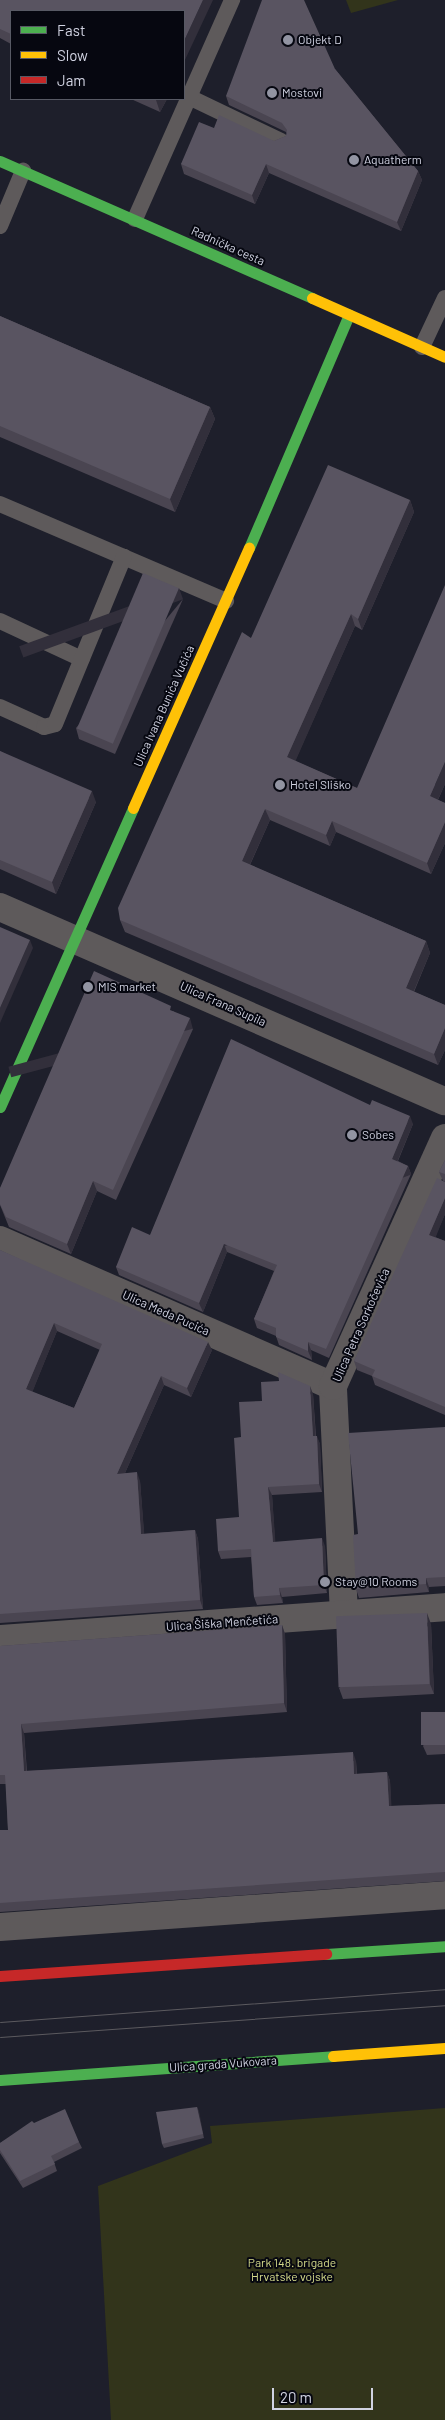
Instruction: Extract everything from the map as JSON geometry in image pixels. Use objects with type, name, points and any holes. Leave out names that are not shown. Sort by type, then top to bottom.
[{"type":"street","name":"Radnička cesta","points":[[0,160],[445,357]]},
{"type":"street","name":"Ulica Ivana Bunića Vučića","points":[[0,1107],[226,601],[349,315]]},
{"type":"street","name":"Ulica Frana Supila","points":[[0,907],[445,1101]]},
{"type":"street","name":"Ulica Petra Sorkočevića","points":[[344,1614],[333,1386],[445,1138]]},
{"type":"street","name":"Ulica Meda Pucića","points":[[0,1240],[333,1386]]},
{"type":"street","name":"Ulica Šiška Menčetića","points":[[0,1639],[445,1607]]},
{"type":"street","points":[[0,1927],[445,1895]]},
{"type":"street","points":[[0,1976],[445,1946]]},
{"type":"street","name":"Ulica grada Vukovara","points":[[0,2080],[445,2048]]},
{"type":"lane","points":[[135,219],[232,0]]},
{"type":"lane","points":[[190,97],[281,141]]},
{"type":"lane","points":[[0,226],[23,171]]},
{"type":"lane","points":[[422,347],[445,298]]},
{"type":"lane","points":[[0,504],[226,601]]},
{"type":"lane","points":[[0,707],[44,727],[55,724],[124,557]]},
{"type":"lane","points":[[0,622],[82,659]]},
{"type":"green space","points":[[346,0],[398,0],[351,13]]},
{"type":"green space","name":"Park 148. brigade Hrvatske vojske","points":[[445,2108],[445,2420],[111,2420],[98,2186],[212,2143],[210,2126]]},
{"type":"building","points":[[0,0],[203,0],[185,39],[185,10],[10,10],[10,34],[0,29]]},
{"type":"building","points":[[262,0],[304,0],[335,69],[418,171],[397,222],[266,164],[252,195],[181,164],[199,122],[214,128],[219,115],[274,141],[286,136],[287,130],[282,123],[226,96]]},
{"type":"building","points":[[0,316],[210,407],[170,499],[0,426]]},
{"type":"building","points":[[328,465],[410,500],[358,619],[351,614],[287,757],[357,788],[445,585],[445,762],[430,796],[445,803],[445,822],[427,863],[332,821],[326,835],[265,809],[242,861],[426,941],[406,988],[445,1005],[445,1028],[434,1054],[120,920],[118,908],[242,632],[251,638]]},
{"type":"building","points":[[143,573],[179,588],[113,744],[77,729]]},
{"type":"building","points":[[0,751],[92,791],[52,882],[0,860]]},
{"type":"building","points":[[0,927],[30,940],[0,1008]]},
{"type":"building","points":[[94,971],[171,1006],[170,1010],[190,1018],[113,1190],[93,1181],[67,1244],[6,1217],[0,1204],[0,1188]]},
{"type":"building","points":[[231,1039],[370,1105],[372,1100],[410,1116],[392,1159],[408,1166],[326,1349],[308,1342],[308,1351],[276,1337],[276,1328],[254,1319],[277,1265],[224,1244],[199,1303],[116,1267],[132,1227],[150,1235]]},
{"type":"building","points":[[445,1160],[445,1174],[439,1172]]},
{"type":"building","points":[[437,1178],[445,1182],[445,1198],[429,1235],[445,1241],[445,1407],[372,1376],[375,1370],[354,1361]]},
{"type":"building","points":[[0,1250],[208,1342],[187,1388],[161,1376],[117,1474],[137,1472],[141,1534],[195,1530],[200,1600],[0,1614]],"holes":[[[54,1323],[102,1344],[74,1408],[26,1389]]]},
{"type":"building","points":[[278,1372],[310,1386],[313,1436],[317,1436],[319,1484],[268,1487],[273,1542],[322,1538],[324,1585],[279,1588],[280,1595],[254,1597],[251,1549],[218,1551],[216,1519],[239,1517],[234,1438],[241,1437],[239,1402],[262,1401],[261,1382],[279,1381]]},
{"type":"building","points":[[445,1427],[445,1577],[426,1578],[426,1584],[356,1589],[353,1535],[358,1534],[348,1433]]},
{"type":"building","points":[[427,1613],[429,1684],[339,1687],[336,1616]]},
{"type":"building","points":[[282,1625],[284,1703],[21,1724],[24,1771],[353,1752],[354,1774],[387,1772],[389,1806],[445,1804],[445,1872],[0,1903],[0,1830],[8,1830],[5,1775],[0,1775],[0,1646]]},
{"type":"building","points":[[421,1712],[445,1712],[445,1745],[421,1745]]},
{"type":"building","points":[[197,2107],[203,2134],[162,2144],[156,2112]]},
{"type":"building","points":[[65,2109],[79,2142],[51,2156],[55,2164],[20,2181],[0,2150],[0,2143],[32,2121],[34,2123]]},
{"type":"tram line","points":[[0,2022],[445,1989]]},
{"type":"tram line","points":[[0,2037],[445,2005]]},
{"type":"traffic: fast","points":[[0,161],[312,298]]},
{"type":"traffic: fast","points":[[249,548],[349,315]]},
{"type":"traffic: fast","points":[[0,1107],[133,808]]},
{"type":"traffic: fast","points":[[326,1954],[445,1946]]},
{"type":"traffic: fast","points":[[0,2080],[333,2056]]},
{"type":"traffic: slow","points":[[312,298],[445,357]]},
{"type":"traffic: slow","points":[[133,808],[249,548]]},
{"type":"traffic: slow","points":[[333,2056],[445,2048]]},
{"type":"traffic: jam","points":[[0,1976],[326,1954]]},
{"type":"place","name":"Objekt D","points":[[288,40]]},
{"type":"place","name":"Mostovi","points":[[272,93]]},
{"type":"place","name":"Aquatherm","points":[[354,160]]},
{"type":"place","name":"Hotel Sliško","points":[[280,785]]},
{"type":"place","name":"MIS market","points":[[88,987]]},
{"type":"place","name":"Sobes","points":[[352,1135]]},
{"type":"place","name":"Stay@10 Rooms","points":[[325,1582]]}]
